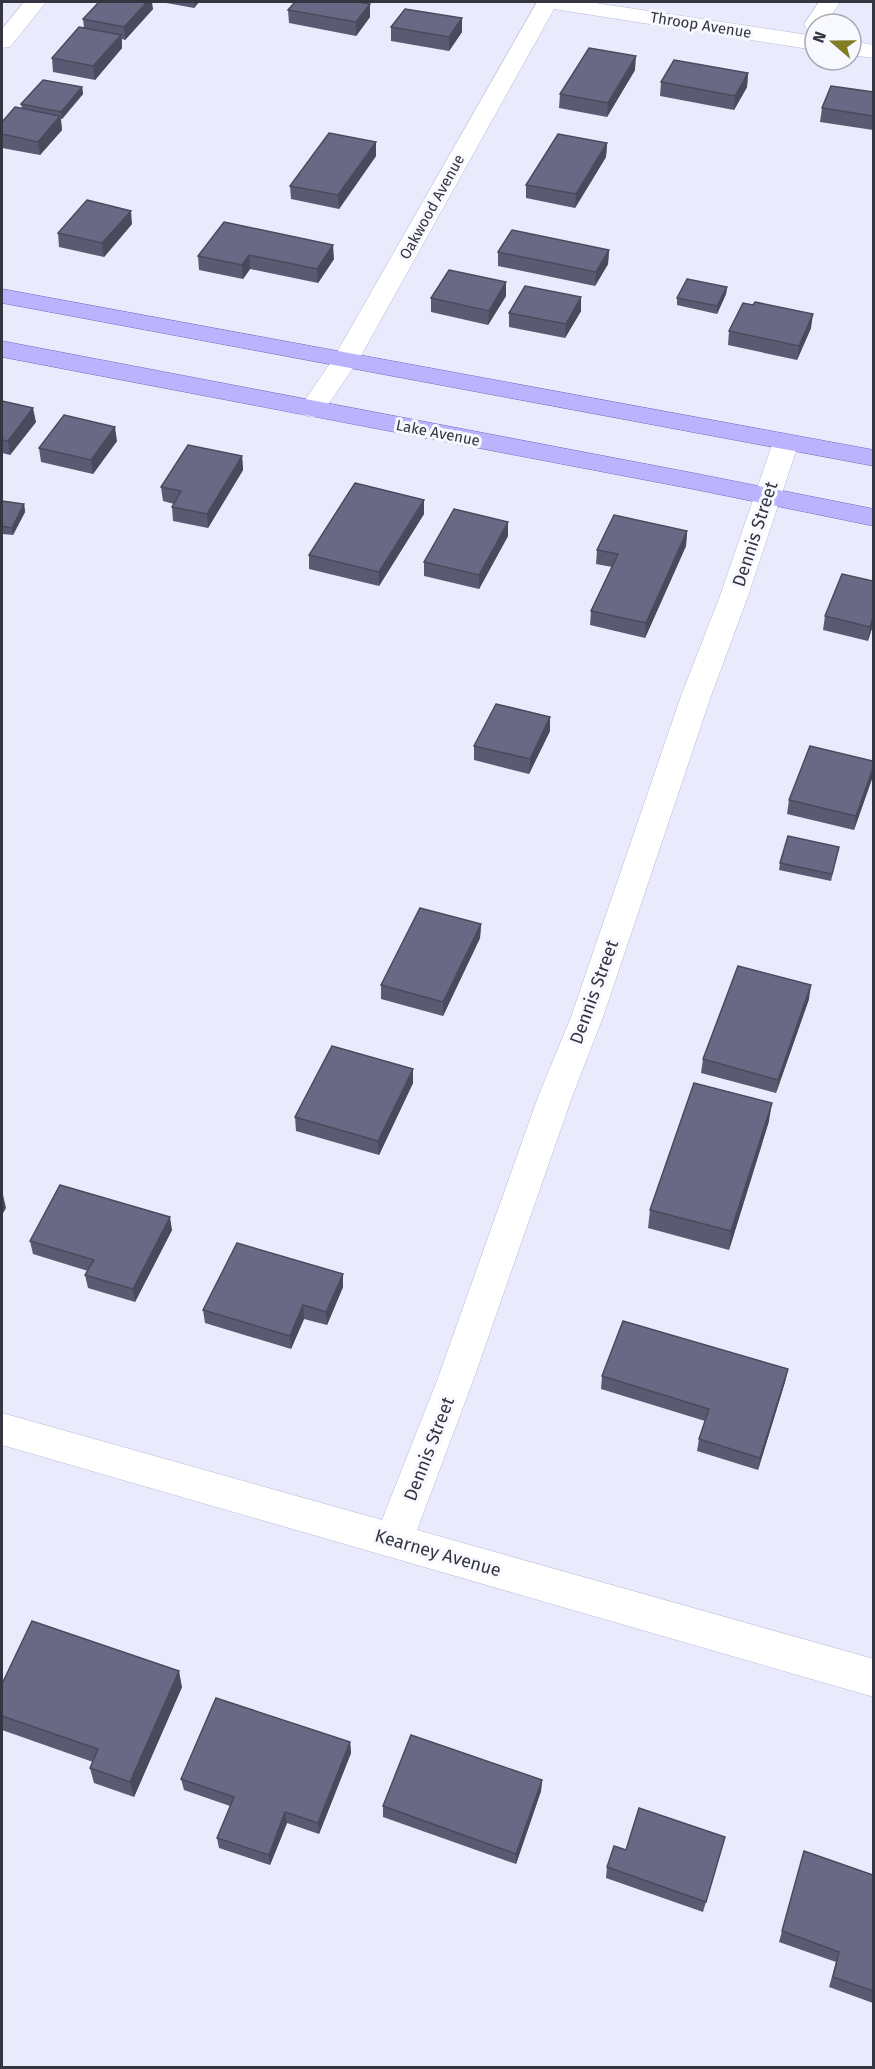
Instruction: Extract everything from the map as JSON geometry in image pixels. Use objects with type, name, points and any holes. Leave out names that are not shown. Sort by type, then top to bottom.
[{"type":"main road","points":[[2,296],[873,458]]},
{"type":"main road","name":"Lake Avenue","points":[[2,349],[873,518]]},
{"type":"street","points":[[2,42],[35,2]]},
{"type":"street","name":"Throop Avenue","points":[[549,2],[803,32]]},
{"type":"street","name":"Oakwood Avenue","points":[[312,409],[346,359],[549,2]]},
{"type":"street","name":"Dennis Street","points":[[394,1540],[456,1377],[555,1097],[587,1017],[786,442]]},
{"type":"street","name":"Kearney Avenue","points":[[2,1429],[873,1678]]},
{"type":"building","points":[[99,2],[147,2],[124,27],[83,19]]},
{"type":"building","points":[[295,2],[370,4],[356,22],[288,10]]},
{"type":"building","points":[[405,9],[462,18],[449,37],[391,27]]},
{"type":"building","points":[[79,27],[121,35],[93,66],[52,58]]},
{"type":"building","points":[[589,48],[636,56],[608,103],[560,94]]},
{"type":"building","points":[[674,60],[748,73],[735,96],[661,82]]},
{"type":"building","points":[[43,80],[82,87],[61,112],[21,104]]},
{"type":"building","points":[[831,86],[873,92],[873,116],[822,108]]},
{"type":"building","points":[[15,107],[60,116],[38,142],[2,134],[2,122]]},
{"type":"building","points":[[329,133],[376,142],[338,195],[290,186]]},
{"type":"building","points":[[558,134],[607,143],[576,194],[526,185]]},
{"type":"building","points":[[87,200],[131,211],[102,243],[58,233]]},
{"type":"building","points":[[224,222],[333,245],[317,269],[249,255],[242,265],[198,256]]},
{"type":"building","points":[[512,230],[609,250],[596,272],[498,252]]},
{"type":"building","points":[[449,270],[506,282],[489,311],[431,298]]},
{"type":"building","points":[[687,279],[727,287],[717,306],[677,298]]},
{"type":"building","points":[[525,286],[581,297],[566,324],[509,313]]},
{"type":"building","points":[[755,302],[813,314],[799,346],[729,331],[743,303],[753,305]]},
{"type":"building","points":[[2,401],[33,408],[8,441],[2,440]]},
{"type":"building","points":[[64,415],[115,427],[91,460],[39,448]]},
{"type":"building","points":[[188,445],[242,456],[207,514],[172,507],[181,491],[161,487]]},
{"type":"building","points":[[355,483],[424,500],[379,572],[309,555]]},
{"type":"building","points":[[2,501],[24,504],[12,528],[2,526]]},
{"type":"building","points":[[454,509],[508,522],[479,575],[424,562]]},
{"type":"building","points":[[614,515],[687,531],[646,623],[591,611],[618,554],[597,550]]},
{"type":"building","points":[[842,574],[873,581],[873,618],[870,627],[825,616]]},
{"type":"building","points":[[496,704],[550,717],[530,759],[474,746]]},
{"type":"building","points":[[810,746],[873,761],[873,768],[856,816],[789,800]]},
{"type":"building","points":[[788,836],[839,847],[832,874],[780,863]]},
{"type":"building","points":[[420,908],[481,924],[443,1002],[381,985]]},
{"type":"building","points":[[738,966],[811,985],[778,1080],[703,1059]]},
{"type":"building","points":[[332,1046],[413,1069],[378,1141],[295,1117]]},
{"type":"building","points":[[694,1083],[772,1103],[731,1231],[650,1210]]},
{"type":"building","points":[[60,1185],[170,1217],[133,1289],[85,1275],[94,1260],[30,1241]]},
{"type":"building","points":[[237,1243],[343,1274],[326,1312],[303,1305],[290,1336],[203,1310]]},
{"type":"building","points":[[623,1321],[788,1369],[760,1458],[699,1439],[709,1409],[602,1376]]},
{"type":"building","points":[[32,1621],[179,1671],[130,1782],[90,1768],[98,1749],[2,1716],[2,1684]]},
{"type":"building","points":[[216,1698],[350,1742],[318,1823],[285,1812],[269,1855],[217,1838],[234,1797],[181,1779]]},
{"type":"building","points":[[411,1735],[542,1780],[516,1854],[383,1806]]},
{"type":"building","points":[[639,1808],[725,1837],[706,1902],[607,1867],[614,1846],[626,1850]]},
{"type":"building","points":[[804,1851],[873,1875],[873,1991],[833,1977],[839,1952],[782,1931]]}]
